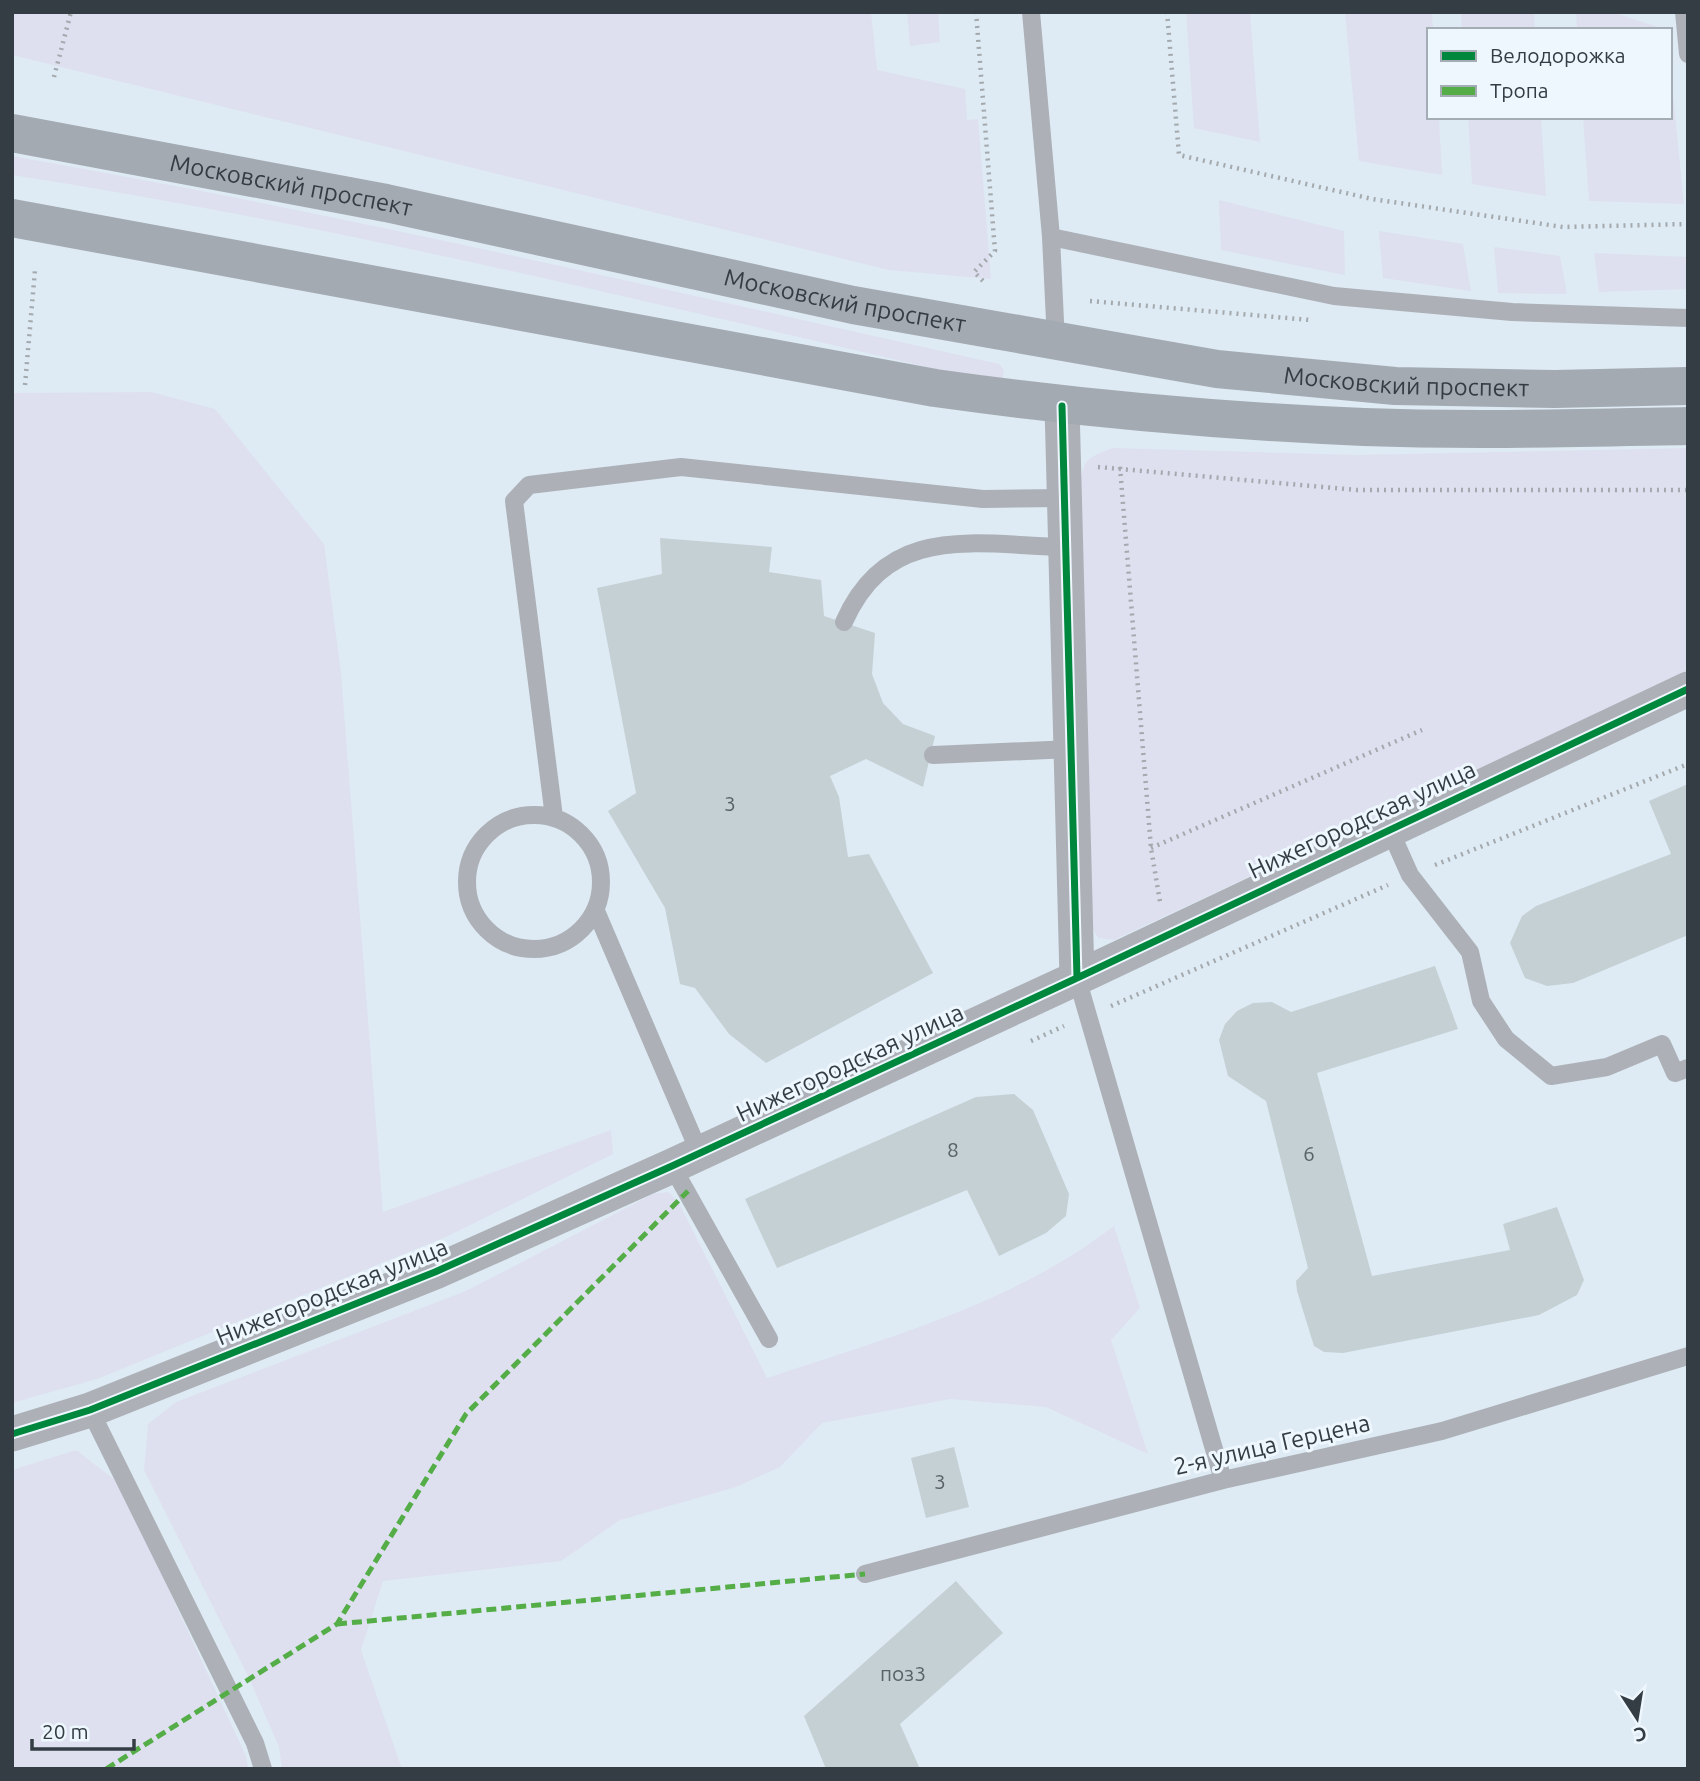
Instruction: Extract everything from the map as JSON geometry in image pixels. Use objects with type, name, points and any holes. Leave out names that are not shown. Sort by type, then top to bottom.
[{"type":"main road","name":"Московский проспект","points":[[12,133],[386,203],[853,305],[1217,369],[1395,386],[1555,389],[1688,386]]},
{"type":"main road","name":"Московский проспект","points":[[12,218],[159,243],[922,386],[1062,406],[1213,419],[1366,427],[1688,426]]},
{"type":"street","points":[[1062,406],[1077,978]]},
{"type":"street","name":"Нижегородская улица","points":[[12,1434],[90,1410],[435,1272],[686,1160],[1688,689]]},
{"type":"lane","points":[[1031,12],[1051,237],[1056,342]]},
{"type":"lane","points":[[1684,12],[1688,54]]},
{"type":"lane","points":[[1051,237],[1334,296],[1512,312],[1688,318]]},
{"type":"lane","points":[[554,817],[514,501],[529,485],[681,467],[983,499],[1064,498]]},
{"type":"lane","points":[[844,622],[852,605],[872,579],[894,559],[936,544],[1065,547]]},
{"type":"lane","points":[[933,755],[1071,749]]},
{"type":"lane","points":[[530,814],[554,817],[575,827],[583,835],[591,844],[601,865],[602,889],[596,911],[584,929],[567,942],[547,949],[526,949],[505,943],[488,932],[475,915],[467,895],[467,873],[474,851],[488,832],[507,820],[530,814]]},
{"type":"lane","points":[[1389,828],[1410,875],[1470,953],[1481,1001],[1506,1040],[1551,1076],[1607,1067],[1662,1044],[1675,1073],[1688,1069]]},
{"type":"lane","points":[[596,911],[686,1160],[769,1339]]},
{"type":"lane","points":[[1077,978],[1223,1480]]},
{"type":"lane","name":"2-я улица Герцена","points":[[865,1574],[1223,1480],[1442,1431],[1688,1356]]},
{"type":"lane","points":[[90,1410],[255,1743],[263,1769]]},
{"type":"path","points":[[54,77],[71,12]]},
{"type":"path","points":[[975,12],[995,251],[974,272],[984,282]]},
{"type":"path","points":[[1167,12],[1179,155],[1372,199],[1563,227],[1688,224]]},
{"type":"path","points":[[24,385],[35,270]]},
{"type":"path","points":[[1095,467],[1120,467],[1357,490],[1688,490]]},
{"type":"path","points":[[1120,467],[1151,848],[1162,918],[1186,973]]},
{"type":"path","points":[[1151,848],[1422,730]]},
{"type":"path","points":[[1025,1044],[1410,875],[1688,764]]},
{"type":"shaded area","points":[[12,12],[871,12],[877,70],[965,89],[967,120],[978,119],[991,279],[889,270],[12,55]]},
{"type":"shaded area","points":[[907,12],[938,12],[940,42],[910,46]]},
{"type":"shaded area","points":[[1186,12],[1250,12],[1260,142],[1194,128]]},
{"type":"shaded area","points":[[1345,12],[1432,12],[1433,28],[1427,28],[1427,119],[1439,119],[1442,175],[1359,161]]},
{"type":"shaded area","points":[[1461,12],[1534,12],[1535,28],[1462,28]]},
{"type":"shaded area","points":[[1576,12],[1612,12],[1661,28],[1577,28]]},
{"type":"shaded area","points":[[1672,84],[1684,204],[1589,201],[1583,119],[1672,119]]},
{"type":"shaded area","points":[[1468,119],[1541,119],[1546,196],[1472,184]]},
{"type":"shaded area","points":[[12,156],[384,228],[630,281],[999,364],[1004,370],[1003,377],[994,380],[957,374],[368,240],[250,216],[12,175]]},
{"type":"shaded area","points":[[1219,200],[1344,231],[1345,275],[1221,250]]},
{"type":"shaded area","points":[[1379,231],[1463,244],[1471,291],[1383,278]]},
{"type":"shaded area","points":[[1494,247],[1560,256],[1567,294],[1498,293]]},
{"type":"shaded area","points":[[1594,253],[1688,257],[1688,289],[1599,292]]},
{"type":"shaded area","points":[[151,392],[215,409],[324,544],[341,673],[383,1212],[611,1130],[613,1154],[448,1236],[97,1379],[12,1403],[12,393]]},
{"type":"shaded area","points":[[1113,448],[1356,455],[1688,448],[1688,671],[1114,940],[1098,938],[1089,922],[1079,491],[1087,462]]},
{"type":"shaded area","points":[[668,1192],[678,1201],[767,1378],[903,1333],[991,1298],[1075,1253],[1114,1226],[1140,1308],[1111,1340],[1148,1454],[1046,1407],[950,1399],[822,1423],[780,1467],[736,1487],[620,1520],[561,1561],[383,1581],[361,1650],[402,1769],[282,1769],[279,1747],[249,1678],[144,1470],[148,1424],[176,1402],[466,1291],[653,1194]]},
{"type":"shaded area","points":[[76,1450],[119,1483],[246,1756],[248,1769],[12,1769],[12,1470]]},
{"type":"building","points":[[660,538],[772,547],[769,572],[821,580],[824,616],[875,633],[872,674],[883,703],[903,724],[935,736],[923,787],[866,759],[830,776],[839,797],[848,857],[869,854],[933,973],[766,1063],[729,1034],[695,988],[680,984],[665,908],[608,811],[636,793],[597,588],[662,574]]},
{"type":"building","points":[[1688,784],[1688,935],[1573,983],[1547,986],[1525,978],[1510,943],[1522,916],[1536,906],[1671,854],[1649,801]]},
{"type":"building","points":[[1435,966],[1458,1029],[1317,1073],[1372,1276],[1510,1250],[1503,1224],[1557,1207],[1584,1280],[1577,1295],[1539,1315],[1343,1353],[1324,1352],[1314,1346],[1297,1291],[1296,1281],[1308,1268],[1266,1101],[1228,1076],[1219,1040],[1225,1024],[1237,1011],[1253,1003],[1272,1002],[1291,1012]]},
{"type":"building","points":[[1014,1094],[1033,1110],[1069,1194],[1066,1216],[1046,1233],[999,1256],[967,1190],[777,1268],[745,1199],[976,1097]]},
{"type":"building","points":[[954,1447],[969,1507],[926,1518],[911,1458]]},
{"type":"building","points":[[956,1581],[1003,1633],[900,1724],[920,1769],[826,1769],[804,1716]]},
{"type":"marked path","points":[[106,1769],[337,1624],[466,1414],[688,1191]]},
{"type":"marked path","points":[[337,1624],[865,1574]]},
{"type":"cycle path","points":[[1062,406],[1077,978]]},
{"type":"cycle path","points":[[12,1434],[90,1410],[435,1272],[672,1166],[1077,978],[1688,689]]}]
